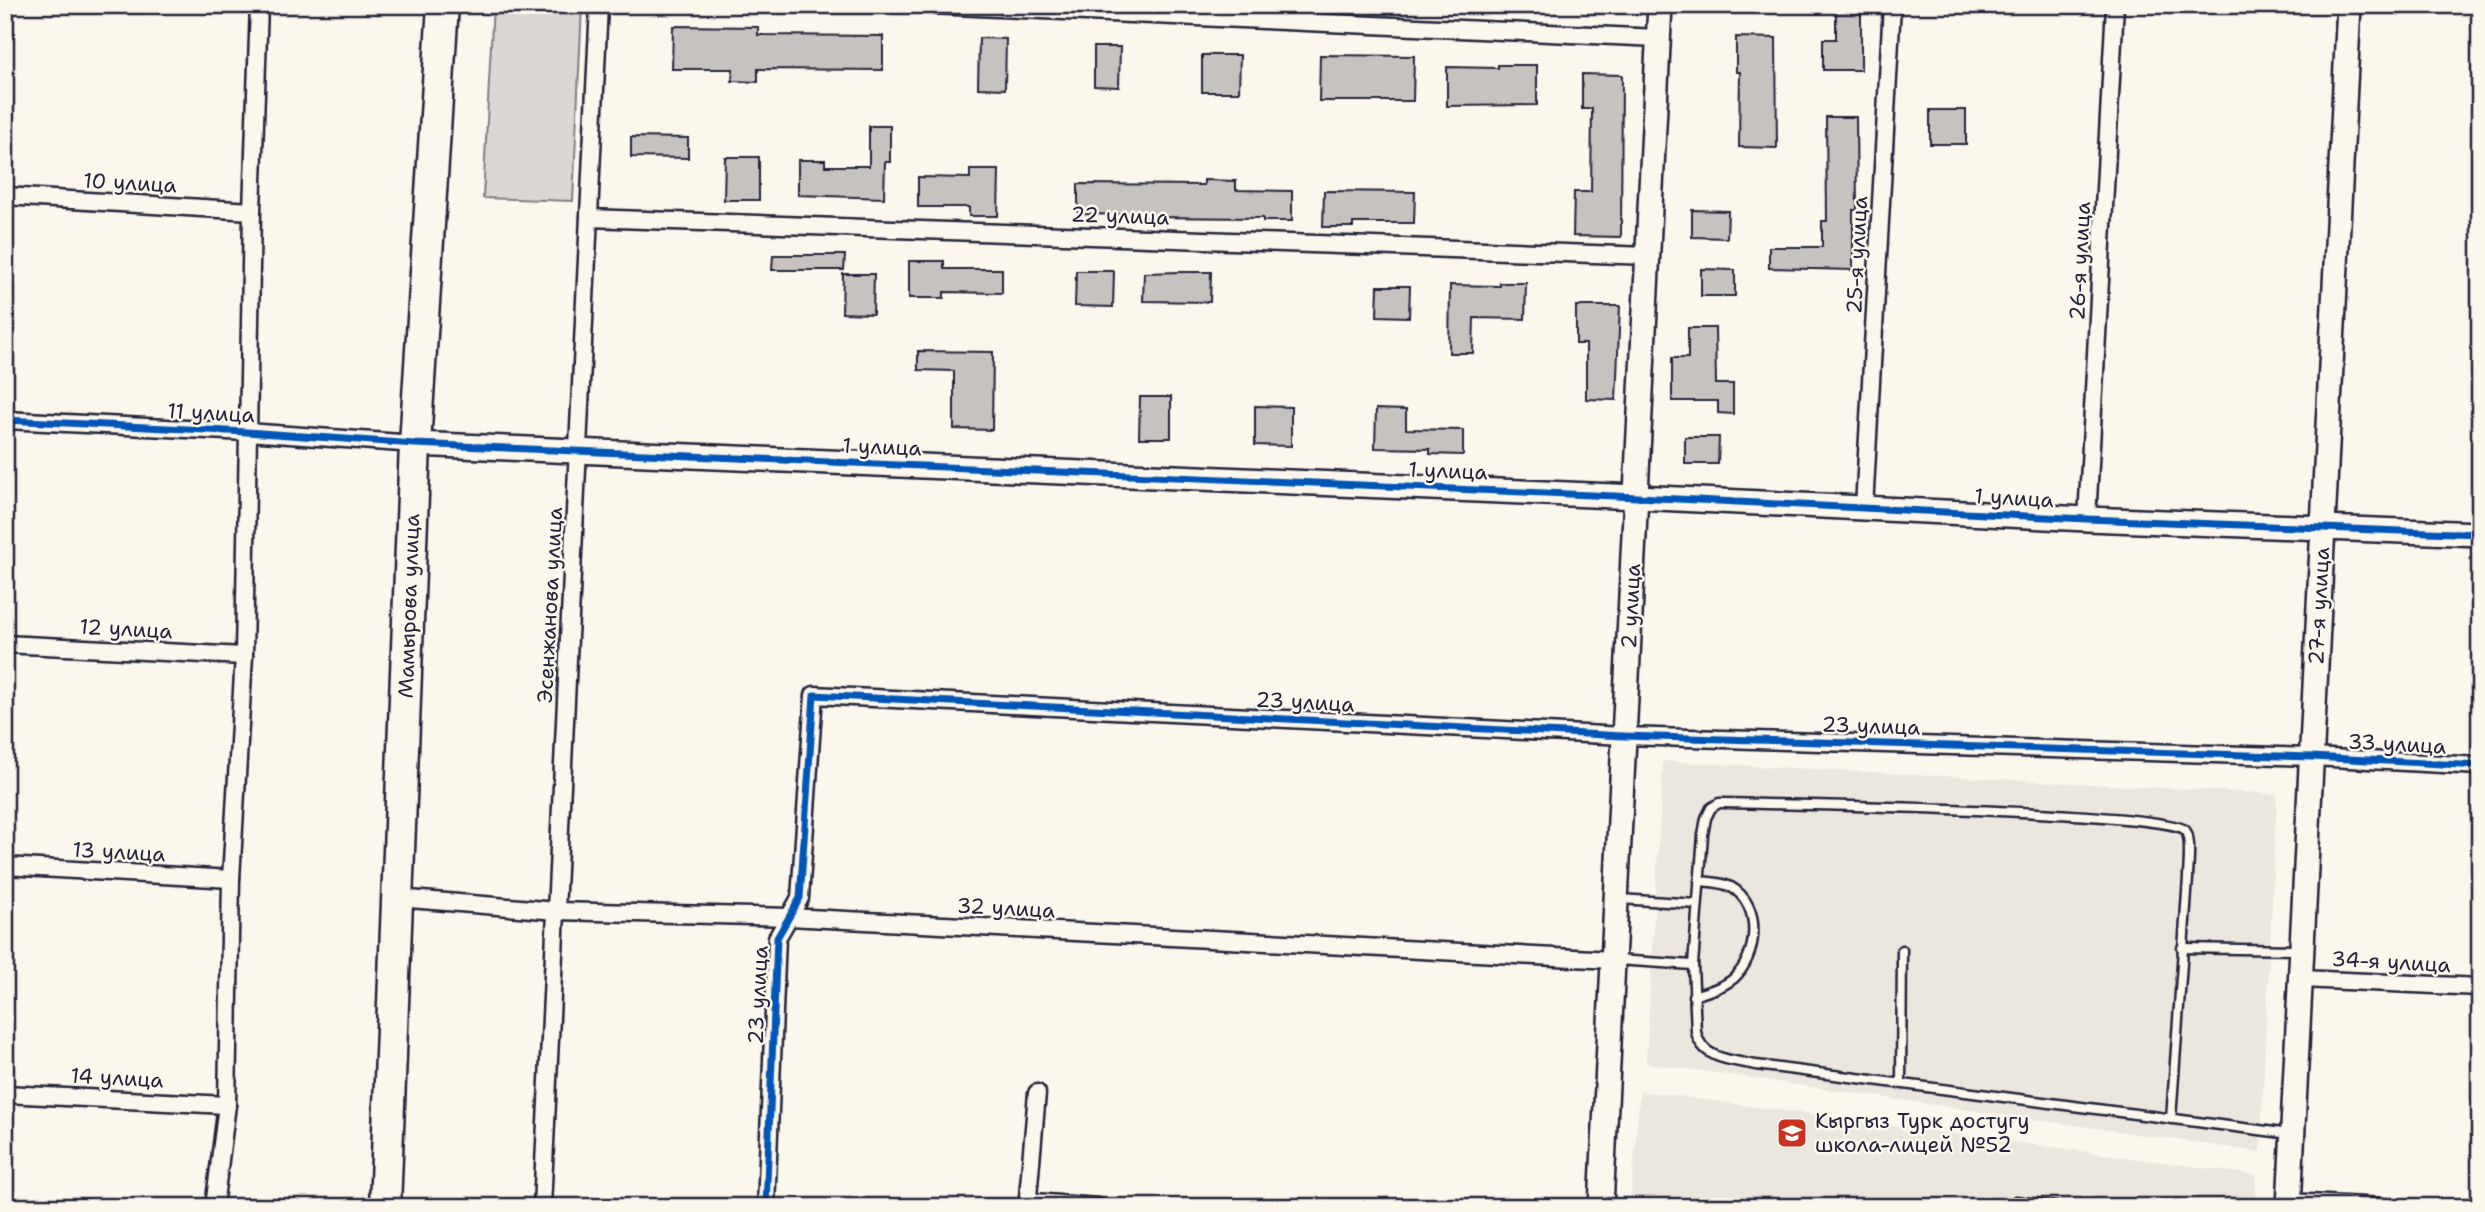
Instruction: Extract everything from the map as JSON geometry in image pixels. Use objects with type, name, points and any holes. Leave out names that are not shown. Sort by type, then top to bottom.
[{"type":"highway","name":"Мамырова улица","points":[[386,1207],[415,444],[443,5]]},
{"type":"street","points":[[214,1207],[228,1105],[231,879],[244,656],[252,211],[259,5]]},
{"type":"street","name":"Эсенжанова улица","points":[[542,1207],[599,5]]},
{"type":"street","points":[[931,5],[1658,38]]},
{"type":"street","name":"2 улица","points":[[1601,1207],[1660,5]]},
{"type":"street","name":"25-я улица","points":[[1864,508],[1892,5]]},
{"type":"street","name":"26-я улица","points":[[2087,519],[2115,5]]},
{"type":"street","name":"27-я улица","points":[[2289,1204],[2348,5]]},
{"type":"street","name":"10 улица","points":[[5,196],[252,211]]},
{"type":"street","name":"22 улица","points":[[589,218],[1649,256]]},
{"type":"street","name":"11 улица","points":[[5,420],[247,432],[415,444]]},
{"type":"street","name":"1 улица","points":[[415,444],[2087,519],[2480,534]]},
{"type":"street","name":"12 улица","points":[[5,644],[244,656]]},
{"type":"street","name":"23 улица","points":[[766,1207],[777,938],[800,898],[814,695],[1624,736],[2312,757]]},
{"type":"street","name":"33 улица","points":[[2312,757],[2480,766]]},
{"type":"street","name":"13 улица","points":[[5,866],[231,879]]},
{"type":"street","name":"32 улица","points":[[397,898],[557,911],[789,918],[1613,960]]},
{"type":"street","name":"34-я улица","points":[[2301,979],[2480,988]]},
{"type":"street","points":[[1037,1093],[1027,1195],[1030,1203],[1097,1207]]},
{"type":"street","name":"14 улица","points":[[5,1094],[228,1105]]},
{"type":"street","points":[[2289,1204],[2384,1207]]},
{"type":"lane","points":[[2171,1119],[2188,878],[2188,839],[2185,830],[2177,825],[2146,821],[1913,808],[1719,803],[1711,808],[1706,818],[1693,965],[1698,1043],[1709,1054],[1756,1065],[2293,1135]]},
{"type":"lane","points":[[1693,996],[1724,985],[1739,973],[1747,961],[1752,936],[1751,909],[1743,895],[1728,885],[1699,881]]},
{"type":"lane","points":[[1618,899],[1697,904]]},
{"type":"lane","points":[[2182,948],[2301,951]]},
{"type":"lane","points":[[1901,1083],[1902,950]]},
{"type":"lane","points":[[1613,960],[1693,965]]},
{"type":"lane","points":[[2015,1207],[2016,1200],[2056,1207]]},
{"type":"shaded area","points":[[493,5],[582,5],[573,201],[483,198]]},
{"type":"shaded area","points":[[1663,761],[2277,794],[2260,1152],[1646,1063]]},
{"type":"shaded area","name":"Кыргыз Турк достугу школа-лицей №52","points":[[1640,1091],[2256,1175],[2255,1207],[1630,1207]]},
{"type":"building","points":[[1836,5],[1861,5],[1861,70],[1823,70],[1823,39],[1836,39]]},
{"type":"building","points":[[673,26],[758,27],[758,35],[883,36],[883,70],[758,69],[758,82],[732,81],[733,69],[672,69]]},
{"type":"building","points":[[1736,37],[1776,38],[1777,148],[1739,147],[1740,72],[1736,72]]},
{"type":"building","points":[[979,38],[1006,39],[1005,89],[978,88]]},
{"type":"building","points":[[1094,47],[1120,47],[1119,87],[1094,86]]},
{"type":"building","points":[[1202,55],[1240,55],[1239,92],[1202,92]]},
{"type":"building","points":[[1320,55],[1414,56],[1413,101],[1319,101]]},
{"type":"building","points":[[1498,65],[1537,65],[1537,105],[1447,106],[1447,67],[1498,68]]},
{"type":"building","points":[[1582,74],[1622,75],[1621,237],[1573,236],[1574,192],[1591,192],[1592,109],[1582,109]]},
{"type":"building","points":[[1930,110],[1966,110],[1966,144],[1930,144]]},
{"type":"building","points":[[1826,117],[1856,117],[1857,210],[1853,210],[1853,270],[1769,268],[1769,247],[1822,247],[1822,221],[1827,221]]},
{"type":"building","points":[[869,126],[890,126],[890,162],[885,162],[884,198],[798,195],[798,160],[825,160],[825,166],[869,166]]},
{"type":"building","points":[[631,137],[688,138],[688,158],[631,157]]},
{"type":"building","points":[[725,157],[759,157],[759,200],[724,200]]},
{"type":"building","points":[[970,170],[999,170],[998,216],[969,216],[969,207],[918,207],[918,177],[970,178]]},
{"type":"building","points":[[1204,180],[1236,181],[1236,190],[1292,191],[1292,221],[1078,214],[1078,184],[1204,185]]},
{"type":"building","points":[[1324,191],[1415,192],[1414,223],[1353,223],[1353,227],[1323,227]]},
{"type":"building","points":[[1692,210],[1728,211],[1727,238],[1692,237]]},
{"type":"building","points":[[773,255],[845,255],[844,270],[772,270]]},
{"type":"building","points":[[909,261],[944,261],[944,269],[1002,269],[1002,293],[944,292],[944,298],[909,298]]},
{"type":"building","points":[[1701,269],[1735,270],[1735,296],[1701,296]]},
{"type":"building","points":[[1076,271],[1114,271],[1113,307],[1075,306]]},
{"type":"building","points":[[1211,272],[1210,302],[1143,301],[1144,273]]},
{"type":"building","points":[[843,274],[874,274],[873,314],[842,313]]},
{"type":"building","points":[[1500,283],[1526,283],[1525,319],[1474,318],[1473,353],[1449,353],[1450,285],[1500,286]]},
{"type":"building","points":[[1378,286],[1410,286],[1409,317],[1377,316]]},
{"type":"building","points":[[1576,306],[1620,306],[1616,400],[1586,399],[1586,344],[1576,344]]},
{"type":"building","points":[[1688,328],[1715,328],[1716,384],[1733,384],[1733,414],[1718,413],[1718,401],[1672,401],[1672,358],[1688,358]]},
{"type":"building","points":[[918,351],[993,352],[992,430],[954,429],[954,371],[918,370]]},
{"type":"building","points":[[1140,397],[1171,397],[1171,438],[1139,438]]},
{"type":"building","points":[[1255,406],[1291,407],[1291,446],[1255,445]]},
{"type":"building","points":[[1376,409],[1406,410],[1406,429],[1463,430],[1463,455],[1430,454],[1430,449],[1375,448]]},
{"type":"building","points":[[1685,437],[1719,437],[1718,464],[1685,464]]},
{"type":"cycle path","points":[[5,420],[247,432],[415,444],[2087,519],[2480,534]]},
{"type":"cycle path","points":[[766,1207],[777,938],[800,898],[814,695],[1624,736],[2312,757],[2480,766]]},
{"type":"place","name":"Кыргыз Турк достугу школа-лицей №52","points":[[1792,1133]]}]
